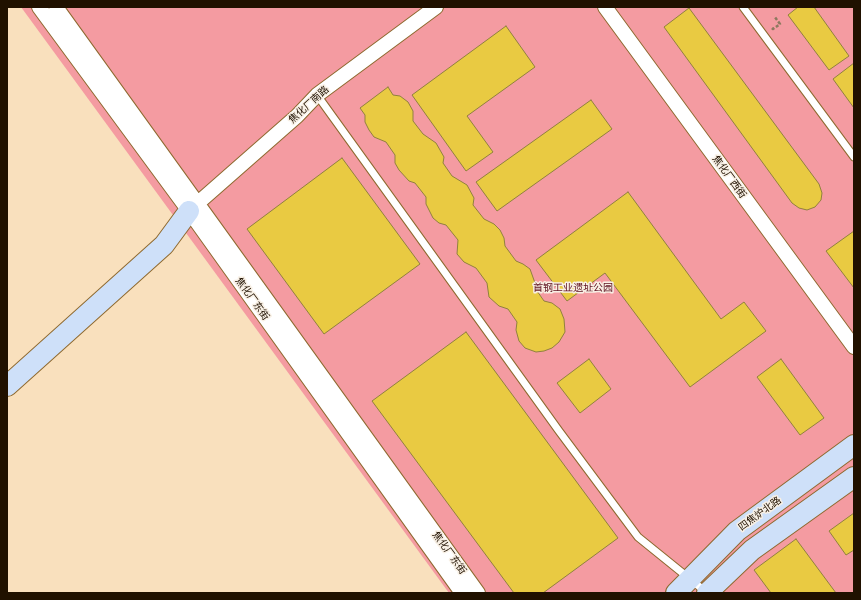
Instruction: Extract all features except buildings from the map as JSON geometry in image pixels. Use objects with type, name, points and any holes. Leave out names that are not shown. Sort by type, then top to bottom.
[{"type":"main road","points":[[7,386],[164,245],[193,207]]},
{"type":"main road","name":"四焦炉北路","points":[[676,593],[689,578],[737,531],[854,445]]},
{"type":"main road","points":[[707,593],[752,550],[854,478]]},
{"type":"street","name":"焦化厂东街","points":[[39,7],[193,207],[478,593]]},
{"type":"street","name":"焦化厂东街","points":[[56,7],[193,207],[462,593]]},
{"type":"street","name":"焦化厂南路","points":[[193,207],[297,116],[318,95],[436,7]]},
{"type":"street","name":"焦化厂西街","points":[[605,7],[854,347]]},
{"type":"lane","points":[[743,7],[854,157]]},
{"type":"lane","points":[[318,95],[559,431],[638,537],[707,593]]},
{"type":"path","points":[[769,23],[774,29],[780,24],[774,16]]},
{"type":"green space","name":"首钢工业遗址公园","points":[[21,7],[854,7],[854,593],[449,593]]}]
